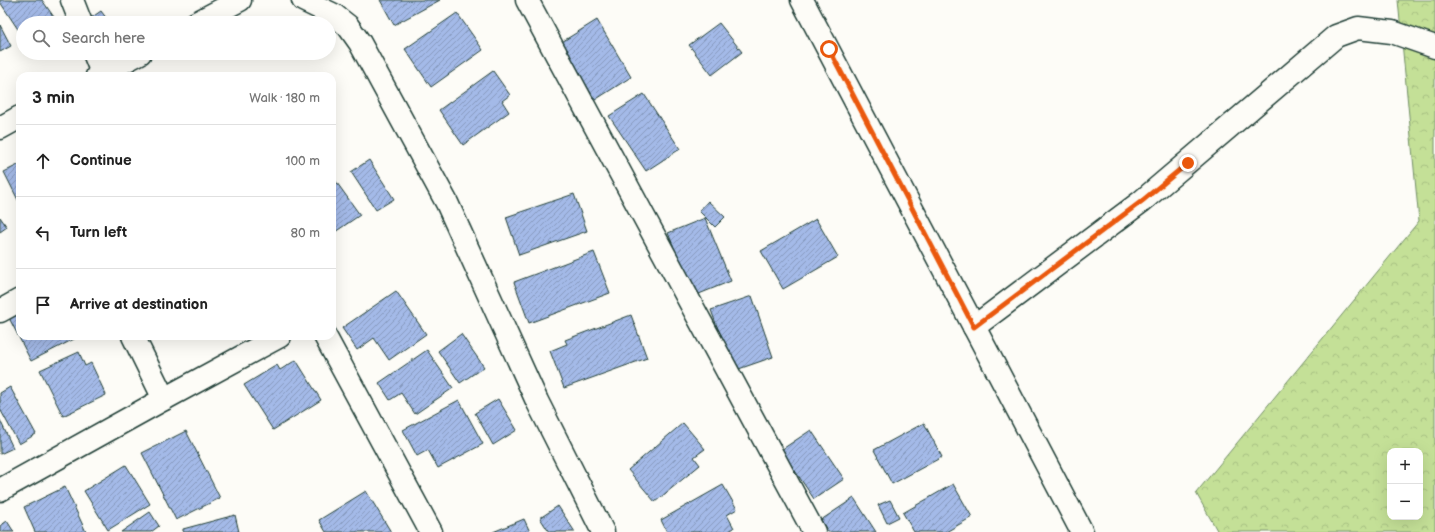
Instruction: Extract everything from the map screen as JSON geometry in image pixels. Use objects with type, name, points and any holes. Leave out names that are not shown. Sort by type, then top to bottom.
[{"type":"street","points":[[72,0],[78,16]]},
{"type":"street","points":[[209,16],[240,0]]},
{"type":"street","points":[[303,0],[335,16]]},
{"type":"street","points":[[527,0],[814,532]]},
{"type":"street","points":[[802,0],[1082,532]]},
{"type":"street","points":[[336,17],[348,26],[360,43],[447,203],[537,401],[603,532]]},
{"type":"street","points":[[974,327],[1142,201],[1336,36],[1358,28],[1392,32],[1435,47]]},
{"type":"street","points":[[96,60],[98,72]]},
{"type":"street","points":[[105,72],[127,60]]},
{"type":"street","points":[[0,128],[16,119]]},
{"type":"street","points":[[0,311],[16,302]]},
{"type":"street","points":[[135,340],[164,399]]},
{"type":"street","points":[[0,490],[273,340]]},
{"type":"street","points":[[327,340],[431,532]]},
{"type":"green space","points":[[1398,0],[1435,0],[1435,532],[1218,532],[1196,493],[1419,221]]},
{"type":"building","points":[[0,0],[42,0],[53,16],[16,16],[16,26]]},
{"type":"building","points":[[380,0],[440,0],[394,25]]},
{"type":"building","points":[[101,11],[105,16],[94,16]]},
{"type":"building","points":[[457,13],[483,50],[431,87],[405,49]]},
{"type":"building","points":[[597,20],[631,77],[595,100],[560,43]]},
{"type":"building","points":[[719,23],[742,52],[712,75],[689,45]]},
{"type":"building","points":[[0,25],[11,46],[0,52]]},
{"type":"building","points":[[493,71],[510,95],[502,101],[509,112],[463,145],[439,110]]},
{"type":"building","points":[[644,94],[680,149],[646,171],[609,116]]},
{"type":"building","points":[[369,160],[394,199],[376,210],[351,172]]},
{"type":"building","points":[[16,166],[16,196],[4,172]]},
{"type":"building","points":[[336,182],[360,215],[336,231]]},
{"type":"building","points":[[574,194],[587,231],[519,255],[506,217]]},
{"type":"building","points":[[708,201],[725,217],[715,227],[699,211]]},
{"type":"building","points":[[0,217],[7,227],[0,232]]},
{"type":"building","points":[[705,218],[731,281],[694,296],[668,233]]},
{"type":"building","points":[[816,219],[838,257],[783,289],[761,251]]},
{"type":"building","points":[[594,252],[610,293],[529,323],[514,282]]},
{"type":"building","points":[[396,291],[426,334],[389,360],[374,338],[357,350],[342,328]]},
{"type":"building","points":[[752,296],[773,357],[733,371],[711,310]]},
{"type":"building","points":[[16,307],[16,332],[6,312]]},
{"type":"building","points":[[631,315],[647,358],[564,388],[550,351],[567,344],[565,340]]},
{"type":"building","points":[[461,334],[484,367],[460,383],[438,351]]},
{"type":"building","points":[[20,340],[72,340],[31,361]]},
{"type":"building","points":[[427,350],[453,388],[415,414],[401,393],[390,400],[379,383]]},
{"type":"building","points":[[79,352],[85,366],[91,363],[106,395],[63,416],[40,370]]},
{"type":"building","points":[[296,360],[321,400],[273,430],[244,385],[277,365],[280,370]]},
{"type":"building","points":[[10,387],[36,434],[19,444],[0,409],[0,393]]},
{"type":"building","points":[[498,399],[517,430],[493,445],[475,413]]},
{"type":"building","points":[[459,400],[483,444],[438,468],[428,450],[417,456],[403,430]]},
{"type":"building","points":[[0,420],[13,448],[0,454]]},
{"type":"building","points":[[683,423],[705,449],[694,457],[700,465],[655,502],[628,470]]},
{"type":"building","points":[[924,423],[942,457],[892,484],[874,450]]},
{"type":"building","points":[[811,430],[844,479],[814,499],[781,450]]},
{"type":"building","points":[[186,431],[220,498],[176,520],[142,453]]},
{"type":"building","points":[[126,465],[150,504],[108,530],[84,491]]},
{"type":"building","points":[[953,484],[972,517],[946,532],[914,532],[903,513]]},
{"type":"building","points":[[723,485],[737,509],[727,515],[734,528],[728,532],[667,532],[661,520]]},
{"type":"building","points":[[65,487],[86,532],[35,532],[24,507]]},
{"type":"building","points":[[366,491],[391,532],[326,532],[319,520]]},
{"type":"building","points":[[854,498],[876,532],[828,532],[821,520]]},
{"type":"building","points":[[890,500],[899,517],[887,523],[878,505]]},
{"type":"building","points":[[558,506],[575,532],[549,532],[540,518]]},
{"type":"building","points":[[150,512],[159,526],[151,532],[121,532]]},
{"type":"building","points":[[235,515],[239,532],[183,532],[183,529]]},
{"type":"building","points":[[524,519],[530,532],[493,532]]},
{"type":"building","points":[[7,521],[14,532],[0,532],[0,526]]},
{"type":"route","points":[[829,49],[974,327],[1142,201],[1188,163]]}]
